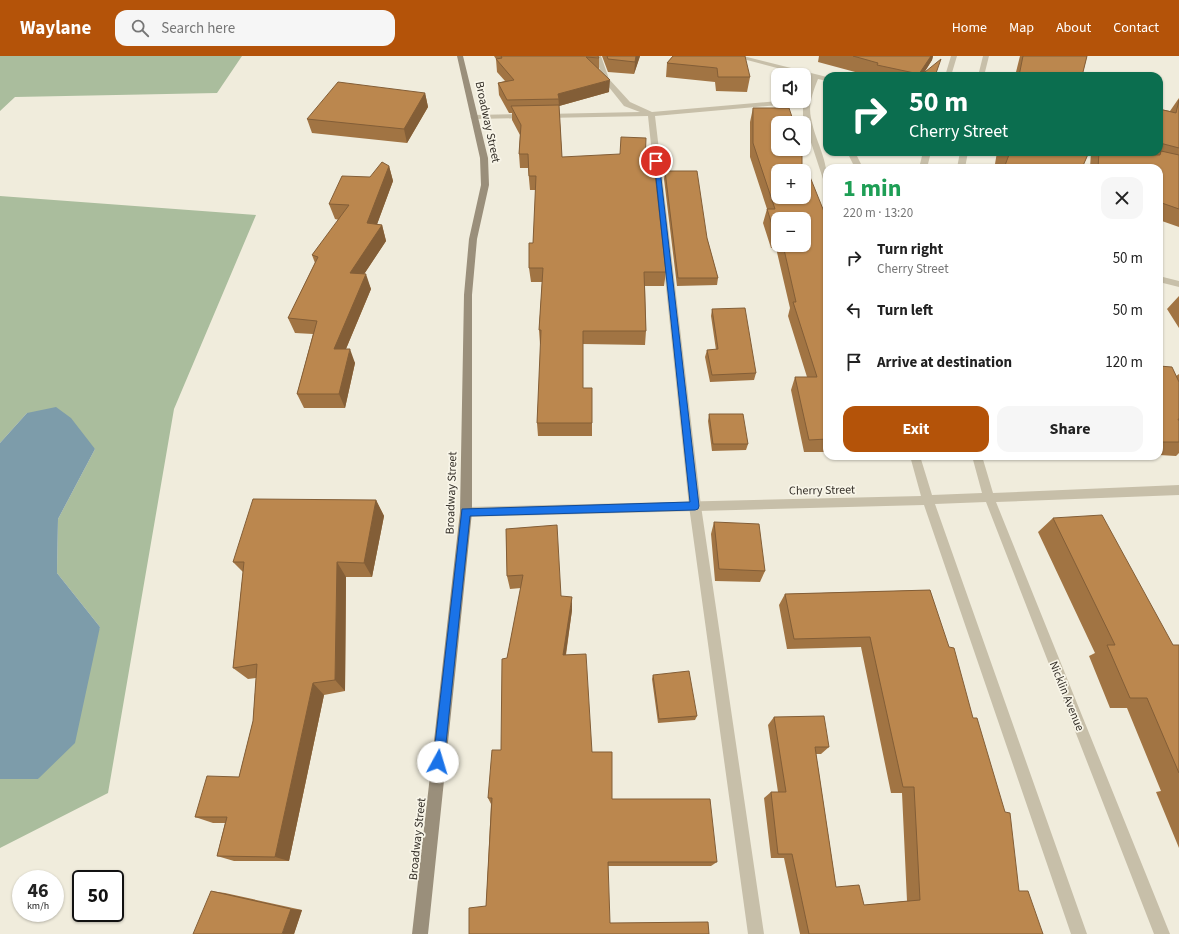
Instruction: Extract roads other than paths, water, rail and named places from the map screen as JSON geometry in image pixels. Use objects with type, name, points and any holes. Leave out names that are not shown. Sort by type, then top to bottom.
[{"type":"main road","name":"Broadway Street","points":[[420,934],[466,512],[468,295],[473,238],[485,185],[484,158],[460,56]]},
{"type":"street","points":[[598,56],[606,80],[626,104],[651,114]]},
{"type":"street","points":[[734,56],[823,78]]},
{"type":"street","points":[[949,72],[954,56]]},
{"type":"street","points":[[982,72],[986,56]]},
{"type":"street","points":[[811,85],[815,76]]},
{"type":"street","points":[[474,117],[651,114],[771,104]]},
{"type":"street","points":[[805,108],[807,118],[823,167]]},
{"type":"street","points":[[651,114],[695,506],[756,934]]},
{"type":"street","points":[[1163,280],[1179,284]]},
{"type":"street","points":[[916,460],[928,500],[1078,934]]},
{"type":"street","name":"Nicklin Avenue","points":[[978,460],[989,497],[1162,934]]},
{"type":"street","name":"Cherry Street","points":[[466,512],[928,500],[1179,490]]},
{"type":"water","points":[[56,407],[71,418],[95,449],[58,519],[57,573],[100,627],[75,743],[38,779],[0,779],[0,443],[27,413]]}]
